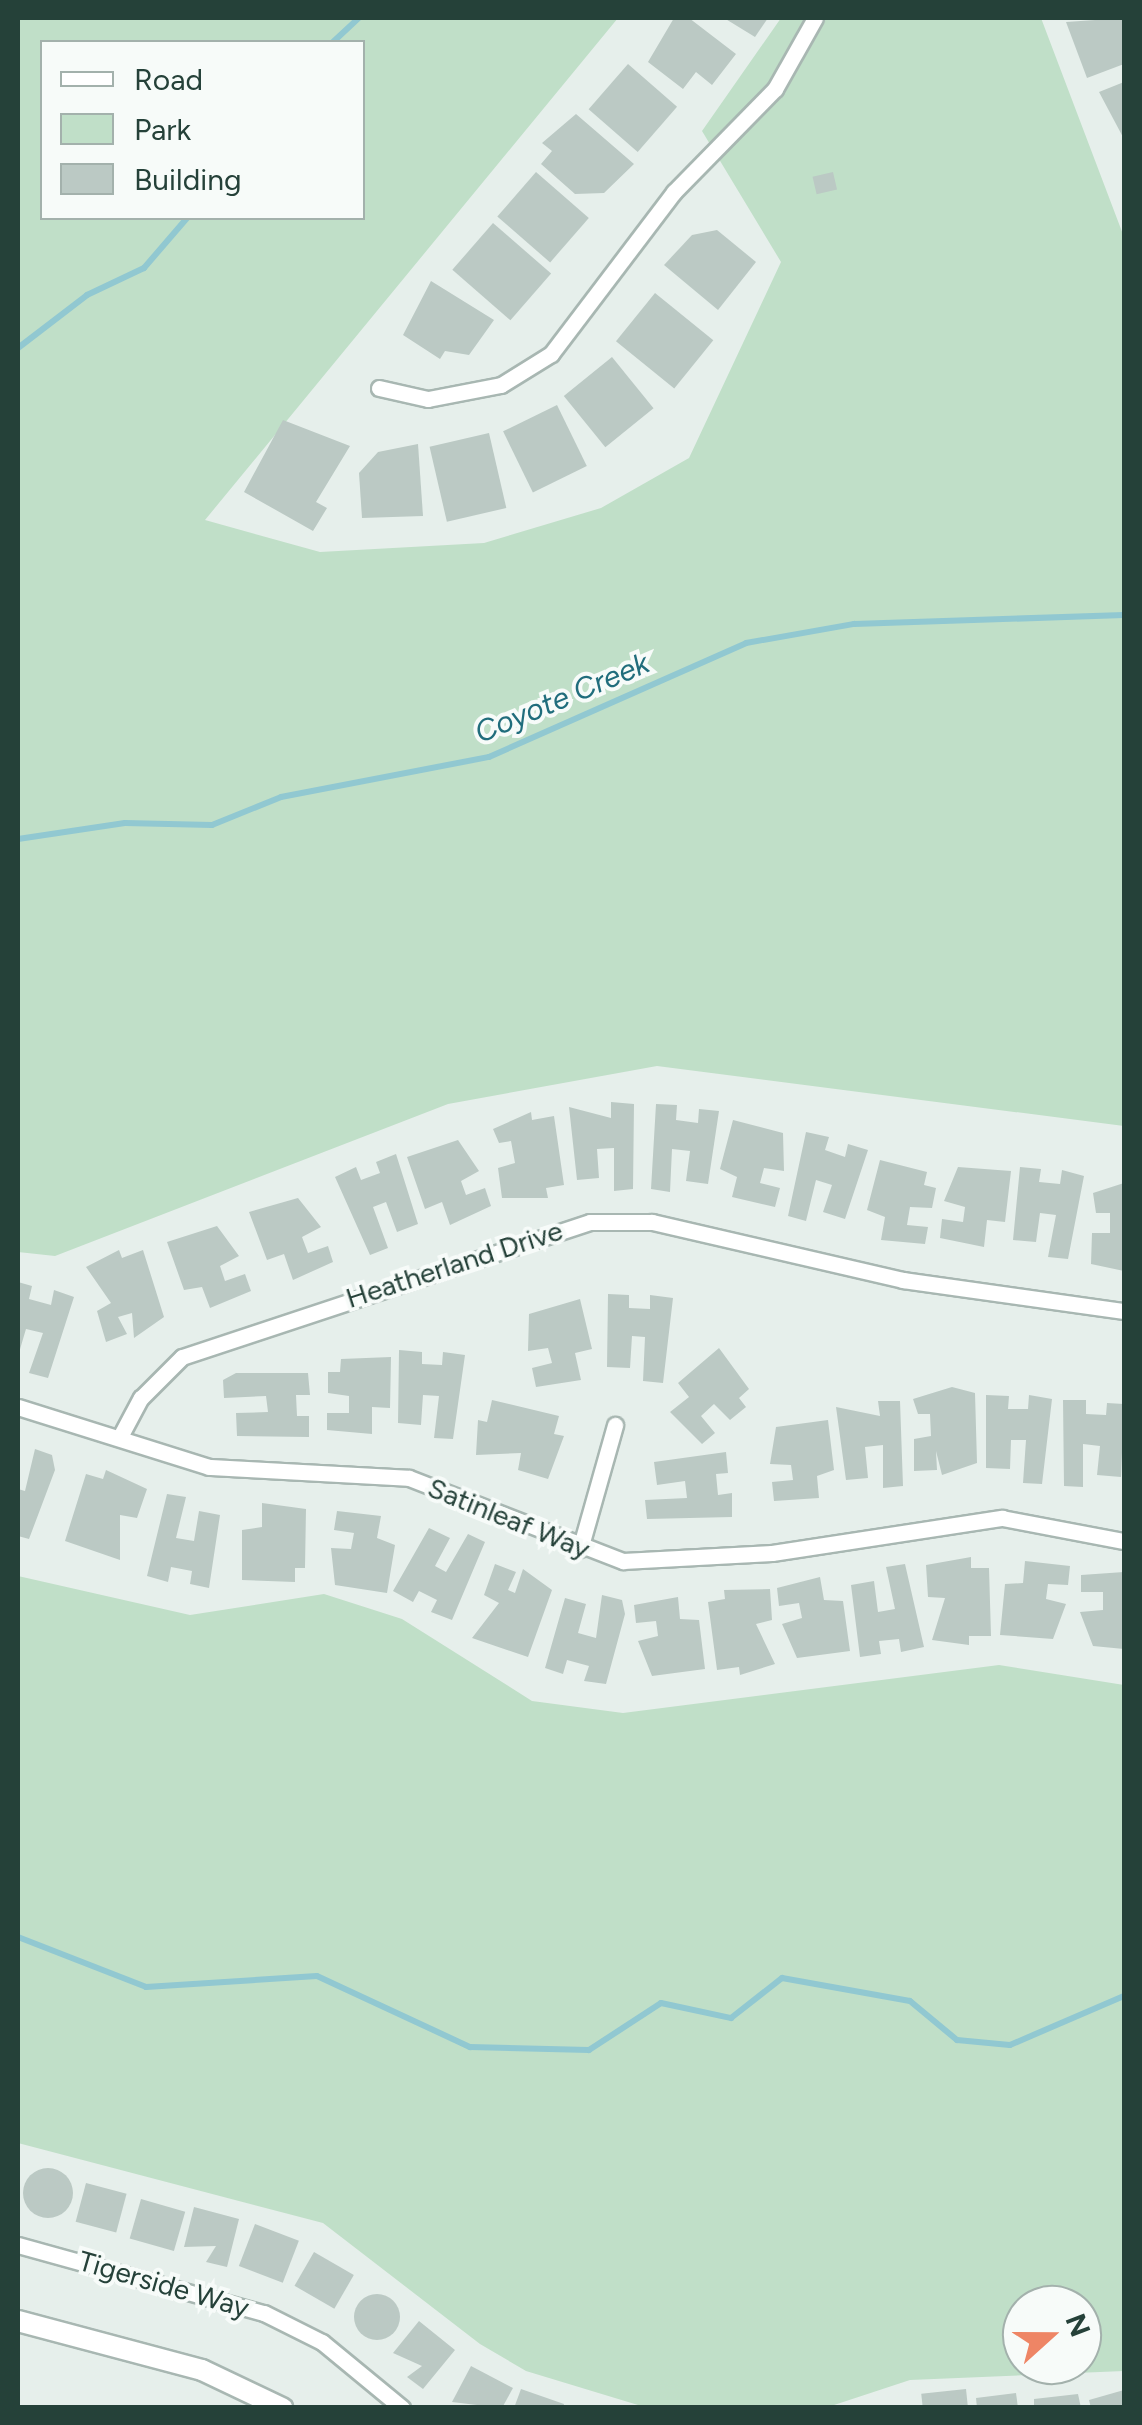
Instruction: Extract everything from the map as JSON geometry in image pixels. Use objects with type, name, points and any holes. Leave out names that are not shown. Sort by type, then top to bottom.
[{"type":"street","points":[[379,388],[428,399],[502,385],[551,354],[674,192],[775,89],[815,18]]},
{"type":"street","name":"Heatherland Drive","points":[[122,1433],[141,1398],[182,1357],[590,1222],[652,1222],[902,1280],[1124,1311]]},
{"type":"street","name":"Satinleaf Way","points":[[18,1406],[122,1433],[209,1467],[409,1478],[580,1549],[664,1563],[1002,1518],[1124,1541]]},
{"type":"street","points":[[580,1549],[615,1424]]},
{"type":"street","name":"Tigerside Way","points":[[18,2245],[264,2313],[322,2342],[402,2408]]},
{"type":"street","points":[[18,2321],[202,2370],[282,2408]]},
{"type":"green space","points":[[18,18],[618,18],[205,520],[320,552],[484,543],[601,508],[689,458],[781,262],[702,131],[781,18],[1041,18],[1124,237],[1124,1126],[657,1066],[448,1104],[55,1256],[18,1252]]},
{"type":"green space","points":[[18,1576],[190,1615],[324,1594],[402,1619],[532,1701],[623,1713],[999,1665],[1124,1685],[1124,2371],[1102,2372],[1102,2285],[1002,2285],[1002,2376],[910,2380],[828,2407],[638,2405],[526,2371],[480,2344],[323,2223],[18,2143]]},
{"type":"building","points":[[674,18],[689,18],[736,54],[712,85],[696,72],[683,89],[648,62]]},
{"type":"building","points":[[724,18],[768,18],[755,37]]},
{"type":"building","points":[[1124,18],[1124,64],[1087,78],[1066,22]]},
{"type":"building","points":[[628,64],[677,107],[638,152],[589,109]]},
{"type":"building","points":[[1124,82],[1124,139],[1099,92]]},
{"type":"building","points":[[576,114],[634,164],[604,193],[575,194],[541,164],[552,151],[542,143]]},
{"type":"building","points":[[536,172],[589,218],[550,262],[497,217]]},
{"type":"building","points":[[833,172],[837,190],[817,194],[813,177]]},
{"type":"building","points":[[493,223],[551,274],[510,320],[452,270]]},
{"type":"building","points":[[717,230],[756,262],[718,310],[664,265],[692,235]]},
{"type":"building","points":[[431,281],[494,320],[469,355],[445,351],[440,359],[403,335]]},
{"type":"building","points":[[655,293],[713,340],[674,388],[616,341]]},
{"type":"building","points":[[612,357],[654,408],[605,447],[564,396]]},
{"type":"building","points":[[557,405],[587,466],[533,492],[503,431]]},
{"type":"building","points":[[283,420],[350,446],[316,502],[327,508],[313,531],[244,492]]},
{"type":"building","points":[[489,433],[506,508],[447,522],[430,447]]},
{"type":"building","points":[[418,444],[423,516],[362,518],[359,473],[378,452]]},
{"type":"building","points":[[611,1102],[634,1104],[633,1189],[614,1191],[614,1148],[597,1149],[599,1178],[577,1180],[569,1107],[611,1118]]},
{"type":"building","points":[[656,1104],[677,1105],[676,1120],[698,1123],[699,1109],[719,1111],[708,1184],[686,1181],[690,1151],[672,1149],[670,1192],[651,1189]]},
{"type":"building","points":[[531,1112],[532,1120],[554,1116],[564,1185],[546,1188],[548,1198],[502,1198],[498,1168],[515,1163],[511,1141],[499,1143],[493,1129]]},
{"type":"building","points":[[733,1120],[783,1133],[784,1171],[764,1168],[760,1183],[780,1188],[775,1207],[732,1197],[737,1177],[720,1169]]},
{"type":"building","points":[[806,1132],[829,1137],[825,1150],[845,1157],[848,1144],[868,1150],[845,1219],[823,1212],[832,1185],[816,1180],[806,1221],[788,1216]]},
{"type":"building","points":[[458,1140],[479,1171],[461,1181],[466,1195],[485,1188],[491,1206],[450,1225],[442,1202],[425,1209],[407,1157]]},
{"type":"building","points":[[396,1154],[418,1224],[397,1232],[386,1202],[373,1207],[388,1248],[370,1255],[335,1177],[356,1167],[361,1180],[380,1173],[376,1162]]},
{"type":"building","points":[[880,1160],[927,1172],[924,1185],[936,1188],[932,1208],[910,1207],[907,1225],[928,1227],[925,1244],[881,1240],[885,1217],[867,1210]]},
{"type":"building","points":[[958,1167],[1011,1171],[1005,1222],[987,1220],[984,1247],[940,1238],[942,1219],[963,1222],[965,1207],[944,1201]]},
{"type":"building","points":[[1020,1167],[1041,1169],[1039,1182],[1060,1184],[1062,1170],[1084,1176],[1068,1259],[1048,1257],[1056,1215],[1040,1213],[1036,1242],[1013,1240]]},
{"type":"building","points":[[1124,1183],[1124,1271],[1091,1264],[1092,1233],[1110,1233],[1110,1213],[1096,1213],[1093,1193]]},
{"type":"building","points":[[298,1198],[321,1227],[302,1237],[308,1253],[328,1246],[333,1262],[293,1280],[284,1254],[267,1260],[249,1212]]},
{"type":"building","points":[[217,1226],[239,1256],[220,1266],[225,1281],[245,1274],[251,1291],[210,1308],[202,1287],[184,1290],[167,1242]]},
{"type":"building","points":[[119,1250],[122,1258],[143,1250],[164,1317],[134,1338],[132,1313],[118,1317],[127,1334],[106,1342],[97,1311],[111,1303],[86,1267]]},
{"type":"building","points":[[18,1282],[32,1286],[29,1299],[51,1305],[54,1290],[74,1297],[48,1378],[29,1373],[43,1333],[26,1329],[18,1356]]},
{"type":"building","points":[[608,1294],[629,1295],[629,1308],[650,1309],[650,1295],[673,1298],[663,1383],[643,1381],[645,1337],[632,1336],[630,1368],[607,1367]]},
{"type":"building","points":[[580,1299],[592,1349],[575,1353],[581,1380],[536,1387],[532,1368],[552,1363],[548,1348],[528,1351],[529,1314]]},
{"type":"building","points":[[719,1348],[749,1389],[739,1398],[746,1407],[730,1420],[714,1404],[701,1416],[715,1433],[702,1444],[670,1412],[689,1397],[678,1383]]},
{"type":"building","points":[[399,1350],[422,1352],[422,1364],[442,1365],[443,1352],[465,1355],[453,1439],[434,1438],[439,1396],[423,1395],[421,1425],[398,1423]]},
{"type":"building","points":[[391,1357],[390,1408],[372,1407],[372,1434],[327,1430],[327,1413],[349,1413],[349,1396],[328,1393],[328,1372],[340,1372],[341,1359]]},
{"type":"building","points":[[236,1373],[308,1373],[310,1395],[296,1395],[297,1416],[309,1416],[309,1437],[237,1436],[236,1413],[268,1412],[266,1396],[224,1398],[223,1380]]},
{"type":"building","points":[[952,1387],[975,1393],[977,1463],[942,1475],[936,1451],[937,1470],[914,1471],[914,1439],[931,1436],[930,1414],[918,1414],[913,1399]]},
{"type":"building","points":[[986,1395],[1009,1396],[1008,1409],[1028,1409],[1029,1395],[1052,1399],[1042,1484],[1023,1483],[1026,1440],[1011,1440],[1010,1469],[986,1468]]},
{"type":"building","points":[[492,1400],[559,1416],[554,1434],[564,1436],[548,1479],[518,1470],[521,1453],[476,1455],[478,1420],[487,1422]]},
{"type":"building","points":[[1063,1400],[1086,1400],[1086,1414],[1106,1415],[1107,1403],[1124,1404],[1121,1477],[1097,1475],[1100,1446],[1083,1444],[1083,1487],[1064,1486]]},
{"type":"building","points":[[878,1401],[900,1401],[903,1486],[883,1488],[883,1445],[865,1447],[868,1478],[846,1480],[836,1407],[880,1416]]},
{"type":"building","points":[[828,1420],[834,1470],[817,1476],[819,1498],[774,1501],[772,1482],[793,1480],[791,1465],[770,1464],[776,1427]]},
{"type":"building","points":[[35,1449],[52,1455],[55,1470],[29,1539],[18,1536],[18,1489],[25,1491]]},
{"type":"building","points":[[726,1452],[728,1473],[716,1474],[718,1495],[732,1493],[732,1517],[647,1519],[645,1500],[687,1498],[685,1481],[657,1485],[654,1462]]},
{"type":"building","points":[[106,1470],[147,1489],[137,1518],[120,1515],[120,1560],[65,1541],[86,1474],[103,1479]]},
{"type":"building","points":[[167,1494],[186,1497],[176,1538],[194,1541],[199,1511],[220,1515],[209,1588],[190,1584],[192,1571],[171,1567],[168,1582],[147,1576]]},
{"type":"building","points":[[262,1503],[306,1509],[305,1568],[295,1568],[295,1582],[242,1580],[242,1530],[262,1527]]},
{"type":"building","points":[[337,1511],[381,1516],[377,1538],[395,1545],[387,1593],[335,1585],[331,1548],[351,1549],[354,1533],[334,1530]]},
{"type":"building","points":[[429,1528],[450,1538],[435,1566],[446,1572],[468,1534],[485,1542],[452,1620],[431,1612],[437,1600],[419,1591],[413,1602],[393,1591]]},
{"type":"building","points":[[971,1557],[971,1568],[989,1568],[991,1636],[969,1636],[969,1645],[932,1640],[945,1598],[928,1597],[926,1565]]},
{"type":"building","points":[[1025,1561],[1070,1566],[1068,1585],[1048,1584],[1046,1599],[1066,1604],[1053,1639],[1000,1635],[1005,1584],[1023,1583]]},
{"type":"building","points":[[495,1564],[516,1572],[508,1590],[515,1593],[523,1569],[552,1590],[528,1657],[472,1638],[499,1603],[484,1595]]},
{"type":"building","points":[[905,1564],[924,1647],[901,1652],[899,1639],[879,1641],[881,1654],[860,1657],[851,1585],[874,1581],[878,1612],[895,1609],[886,1567]]},
{"type":"building","points":[[1124,1572],[1124,1649],[1093,1646],[1080,1612],[1103,1610],[1103,1592],[1081,1592],[1081,1575]]},
{"type":"building","points":[[820,1577],[824,1600],[843,1601],[850,1651],[797,1658],[782,1624],[802,1618],[799,1603],[779,1606],[777,1588]]},
{"type":"building","points":[[770,1589],[772,1620],[756,1624],[775,1664],[740,1675],[739,1667],[717,1670],[708,1602],[725,1599],[724,1590]]},
{"type":"building","points":[[602,1595],[622,1600],[625,1614],[606,1684],[584,1681],[589,1666],[567,1660],[563,1674],[545,1668],[565,1598],[586,1604],[578,1633],[596,1638]]},
{"type":"building","points":[[678,1597],[680,1619],[699,1620],[705,1669],[652,1676],[638,1641],[658,1636],[656,1621],[636,1623],[634,1605]]},
{"type":"building","points":[[48,2168],[66,2175],[73,2193],[66,2211],[48,2218],[30,2211],[23,2193],[30,2175]]},
{"type":"building","points":[[86,2183],[127,2194],[116,2233],[76,2222]]},
{"type":"building","points":[[141,2199],[185,2212],[174,2251],[130,2238]]},
{"type":"building","points":[[194,2207],[239,2219],[227,2267],[206,2262],[216,2246],[184,2247]]},
{"type":"building","points":[[255,2224],[299,2241],[283,2283],[239,2266]]},
{"type":"building","points":[[314,2252],[354,2275],[334,2309],[294,2286]]},
{"type":"building","points":[[377,2294],[393,2301],[400,2317],[393,2333],[377,2340],[361,2333],[354,2317],[361,2301]]},
{"type":"building","points":[[419,2321],[455,2350],[423,2389],[407,2377],[422,2366],[393,2353]]},
{"type":"building","points":[[471,2366],[513,2388],[502,2408],[452,2402]]},
{"type":"building","points":[[521,2389],[564,2404],[563,2408],[514,2408]]},
{"type":"building","points":[[966,2389],[968,2408],[923,2408],[921,2394]]},
{"type":"building","points":[[1124,2390],[1124,2408],[1091,2408],[1089,2400]]},
{"type":"building","points":[[1016,2393],[1018,2408],[977,2408],[976,2398]]},
{"type":"building","points":[[1078,2394],[1081,2408],[1034,2408],[1034,2399]]},
{"type":"waterway","points":[[335,40],[359,18]]},
{"type":"waterway","points":[[18,348],[87,295],[144,268],[185,220]]},
{"type":"waterway","name":"Coyote Creek","points":[[18,839],[125,823],[212,825],[281,797],[489,757],[746,643],[854,624],[1124,615]]},
{"type":"waterway","points":[[18,1937],[146,1987],[317,1976],[470,2047],[589,2050],[661,2003],[731,2018],[782,1978],[910,2001],[957,2040],[1010,2045],[1124,1996]]}]
